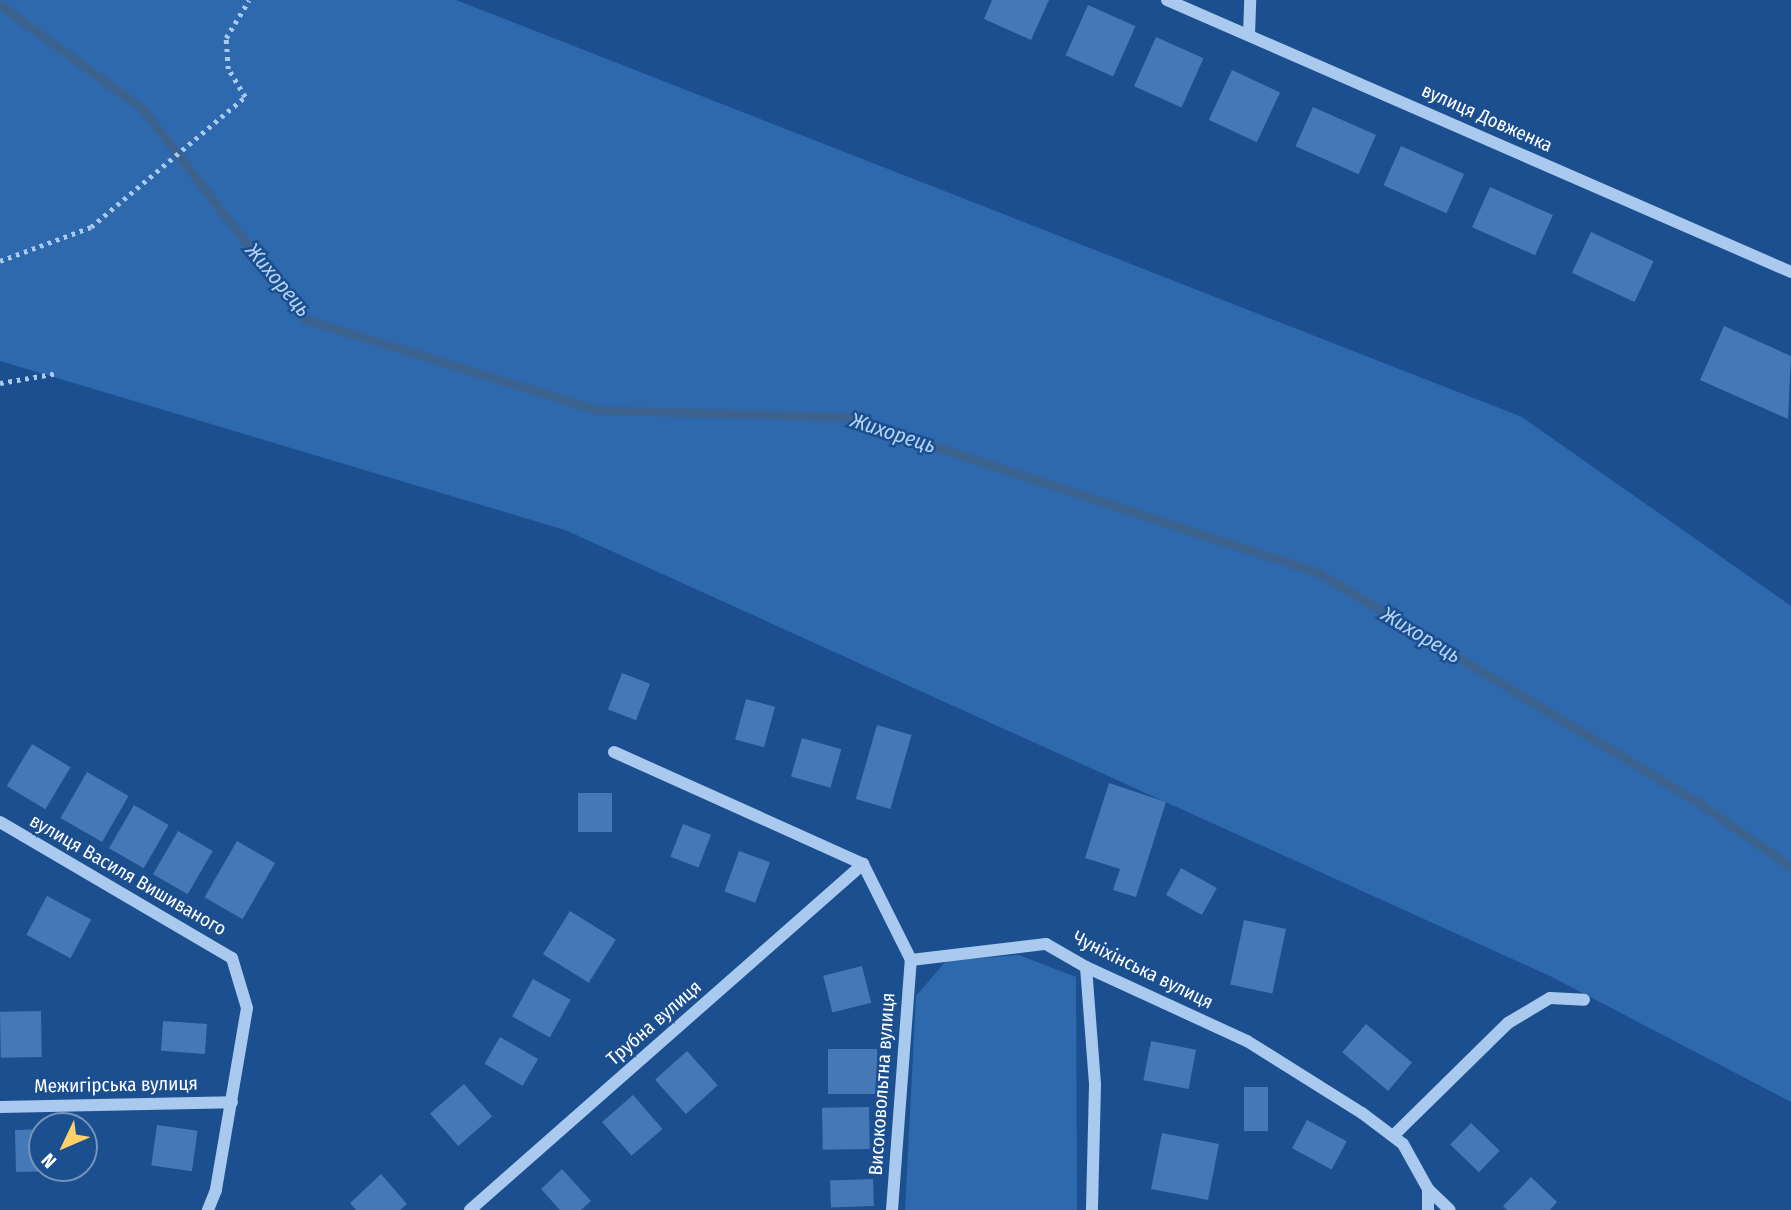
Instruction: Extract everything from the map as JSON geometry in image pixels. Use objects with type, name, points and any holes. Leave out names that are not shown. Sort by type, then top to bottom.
[{"type":"street","name":"вулиця Довженка","points":[[1167,0],[1791,272]]},
{"type":"street","points":[[1249,35],[1250,0]]},
{"type":"street","points":[[614,752],[863,864],[911,960]]},
{"type":"street","name":"вулиця Василя Вишиваного","points":[[0,822],[232,958],[247,1008],[232,1102],[208,1210]]},
{"type":"street","name":"Трубна вулиця","points":[[470,1210],[863,864]]},
{"type":"street","name":"Чуніхінська вулиця","points":[[911,960],[1046,944],[1086,967],[1247,1041],[1403,1144],[1428,1189]]},
{"type":"street","name":"Високовольтна вулиця","points":[[892,1210],[911,960]]},
{"type":"street","points":[[1086,967],[1095,1085],[1092,1210]]},
{"type":"street","points":[[1393,1136],[1508,1023],[1550,998],[1584,1000]]},
{"type":"street","name":"Межигірська вулиця","points":[[0,1107],[232,1102]]},
{"type":"street","points":[[1428,1189],[1428,1210]]},
{"type":"street","points":[[1428,1189],[1450,1210]]},
{"type":"path","points":[[0,261],[91,227],[245,97],[228,69],[226,38],[250,0]]},
{"type":"path","points":[[0,383],[58,373]]},
{"type":"shaded area","points":[[0,0],[456,0],[1522,417],[1791,606],[1791,1102],[1552,977],[565,530],[0,361]]},
{"type":"shaded area","points":[[1019,955],[1076,977],[1077,1210],[905,1210],[916,996],[946,961]]},
{"type":"building","points":[[992,0],[1049,0],[1031,40],[984,19]]},
{"type":"building","points":[[1088,5],[1136,26],[1113,76],[1066,55]]},
{"type":"building","points":[[1156,37],[1204,58],[1182,107],[1134,86]]},
{"type":"building","points":[[1232,70],[1280,92],[1257,142],[1209,120]]},
{"type":"building","points":[[1313,107],[1376,135],[1359,174],[1296,146]]},
{"type":"building","points":[[1401,146],[1464,174],[1447,213],[1384,185]]},
{"type":"building","points":[[1490,187],[1553,215],[1535,255],[1472,227]]},
{"type":"building","points":[[1591,232],[1654,261],[1635,302],[1572,273]]},
{"type":"building","points":[[1724,326],[1791,356],[1788,419],[1700,380]]},
{"type":"building","points":[[622,673],[650,684],[636,720],[608,709]]},
{"type":"building","points":[[746,699],[775,707],[764,747],[735,740]]},
{"type":"building","points":[[877,725],[912,735],[890,809],[856,799]]},
{"type":"building","points":[[802,738],[841,749],[830,788],[791,776]]},
{"type":"building","points":[[32,744],[71,767],[45,809],[7,786]]},
{"type":"building","points":[[87,772],[129,796],[102,842],[60,818]]},
{"type":"building","points":[[1109,783],[1166,802],[1136,897],[1113,890],[1120,869],[1085,858]]},
{"type":"building","points":[[578,793],[612,793],[612,832],[578,832]]},
{"type":"building","points":[[134,805],[169,825],[144,868],[109,848]]},
{"type":"building","points":[[683,824],[711,835],[698,867],[670,857]]},
{"type":"building","points":[[178,831],[213,851],[188,894],[153,874]]},
{"type":"building","points":[[237,841],[275,863],[243,919],[204,897]]},
{"type":"building","points":[[739,851],[770,862],[755,903],[724,891]]},
{"type":"building","points":[[1181,868],[1217,888],[1202,915],[1166,895]]},
{"type":"building","points":[[47,896],[91,919],[70,958],[26,935]]},
{"type":"building","points":[[570,911],[616,940],[589,983],[543,954]]},
{"type":"building","points":[[1244,920],[1286,929],[1272,993],[1230,985]]},
{"type":"building","points":[[862,966],[871,1003],[832,1013],[823,976]]},
{"type":"building","points":[[533,979],[571,1000],[550,1037],[512,1017]]},
{"type":"building","points":[[41,1011],[42,1057],[1,1058],[0,1012]]},
{"type":"building","points":[[163,1021],[207,1024],[205,1054],[161,1051]]},
{"type":"building","points":[[1366,1024],[1412,1063],[1388,1091],[1342,1052]]},
{"type":"building","points":[[500,1037],[538,1059],[523,1086],[485,1064]]},
{"type":"building","points":[[1151,1041],[1196,1050],[1189,1089],[1143,1080]]},
{"type":"building","points":[[828,1049],[877,1049],[877,1094],[828,1094]]},
{"type":"building","points":[[687,1051],[718,1085],[686,1114],[655,1080]]},
{"type":"building","points":[[464,1084],[492,1116],[458,1146],[430,1114]]},
{"type":"building","points":[[1244,1087],[1268,1087],[1268,1131],[1244,1131]]},
{"type":"building","points":[[633,1095],[663,1129],[632,1156],[602,1122]]},
{"type":"building","points":[[869,1107],[870,1149],[823,1150],[822,1108]]},
{"type":"building","points":[[1307,1120],[1347,1141],[1332,1169],[1292,1148]]},
{"type":"building","points":[[1471,1123],[1500,1151],[1479,1172],[1450,1145]]},
{"type":"building","points":[[157,1125],[198,1131],[192,1171],[151,1166]]},
{"type":"building","points":[[15,1130],[28,1130],[28,1172],[16,1172]]},
{"type":"building","points":[[1162,1133],[1219,1144],[1208,1200],[1151,1189]]},
{"type":"building","points":[[562,1169],[591,1201],[581,1210],[560,1210],[541,1189]]},
{"type":"building","points":[[381,1174],[407,1204],[400,1210],[356,1210],[350,1203]]},
{"type":"building","points":[[1531,1177],[1557,1202],[1550,1210],[1507,1210],[1503,1206]]},
{"type":"building","points":[[873,1179],[874,1206],[831,1207],[830,1181]]},
{"type":"waterway","name":"Жихорець","points":[[0,5],[142,108],[305,319],[598,410],[845,417],[1319,573],[1703,806],[1791,867]]}]
